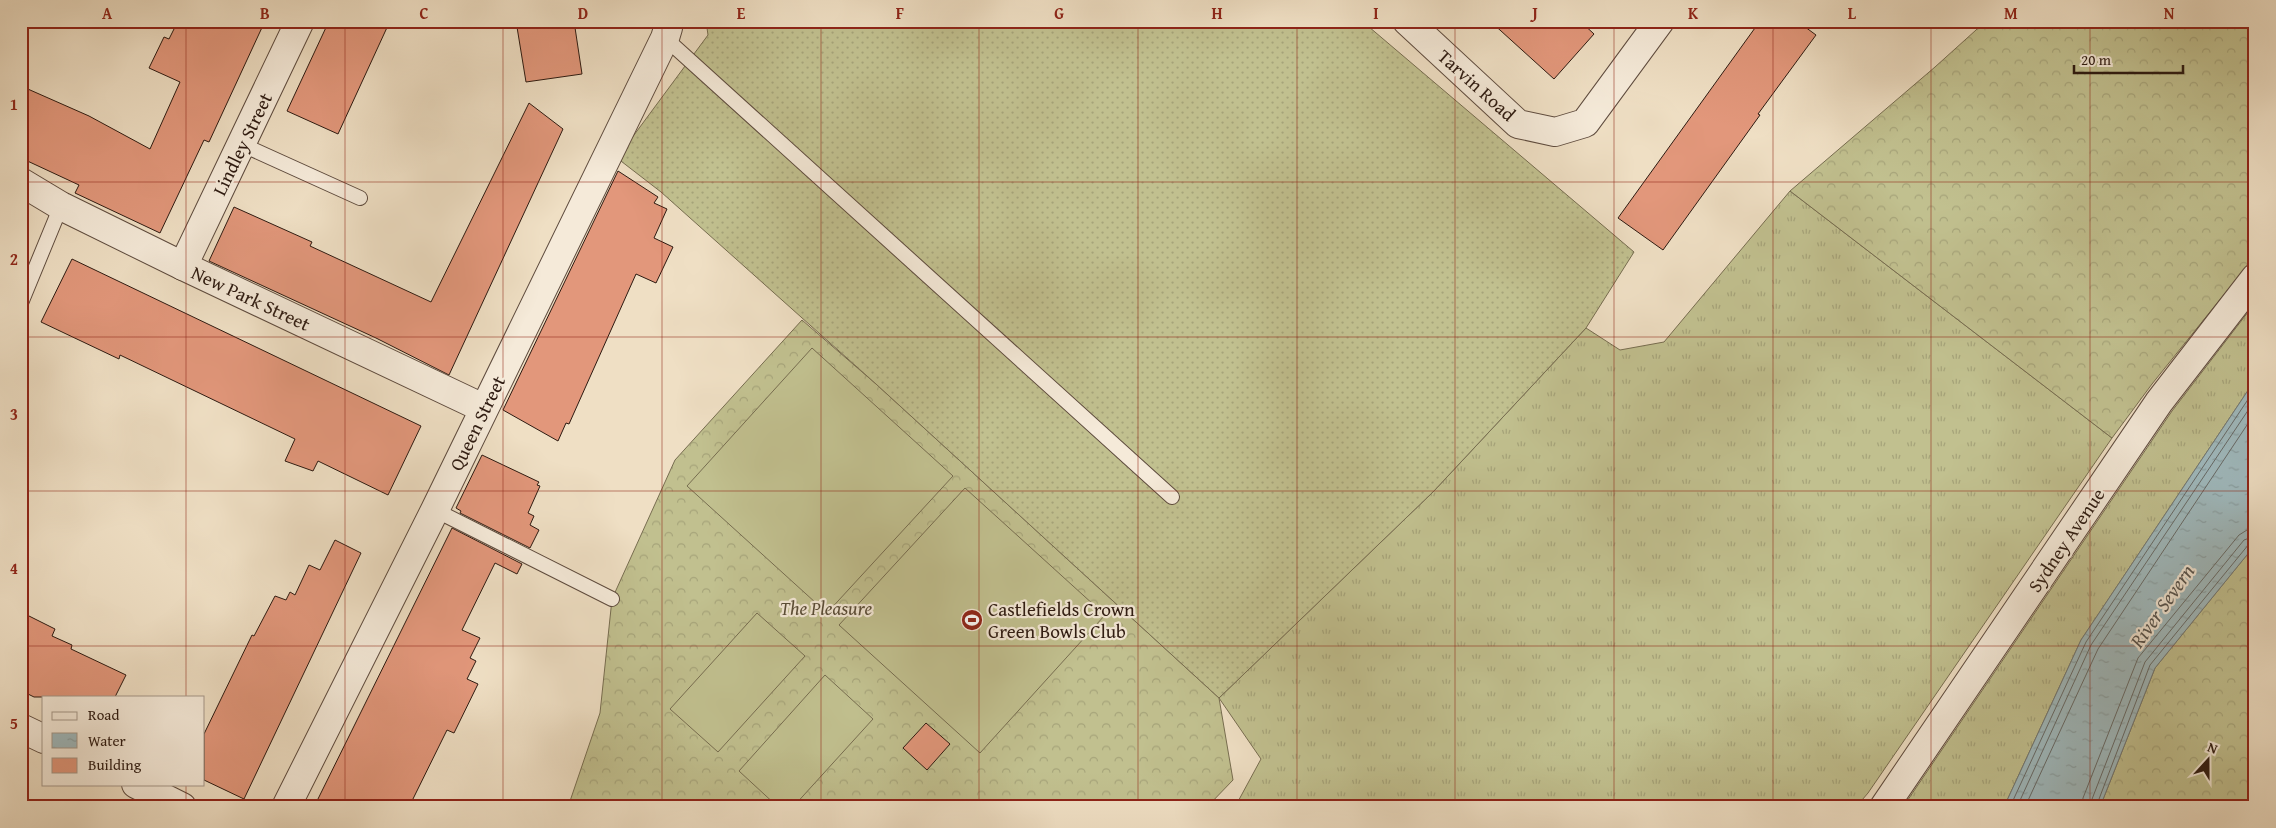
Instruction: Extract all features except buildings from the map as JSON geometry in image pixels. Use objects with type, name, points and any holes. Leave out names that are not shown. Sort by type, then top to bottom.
[{"type":"street","name":"Lindley Street","points":[[183,266],[300,21]]},
{"type":"street","name":"Tarvin Road","points":[[1407,21],[1518,124],[1555,132],[1585,123],[1660,21]]},
{"type":"street","name":"Queen Street","points":[[286,807],[435,510],[665,30]]},
{"type":"street","name":"New Park Street","points":[[21,182],[61,206],[183,266],[483,408]]},
{"type":"street","name":"Sydney Avenue","points":[[1884,807],[2159,402],[2255,278]]},
{"type":"street","points":[[21,728],[42,738]]},
{"type":"street","points":[[140,786],[182,807]]},
{"type":"lane","points":[[665,30],[1172,498]]},
{"type":"lane","points":[[242,144],[360,198]]},
{"type":"lane","points":[[21,303],[61,206]]},
{"type":"lane","points":[[435,510],[612,599]]},
{"type":"green space","points":[[706,21],[1362,21],[1634,252],[1586,328],[1433,492],[1219,698],[876,384],[661,192],[617,158],[708,35]]},
{"type":"green space","points":[[1986,21],[2255,21],[2255,256],[2152,384],[2112,438],[1790,191]]},
{"type":"green space","points":[[1790,191],[2112,438],[1868,793],[1856,807],[1235,807],[1261,759],[1219,698],[1433,492],[1586,328],[1620,350],[1664,342]]},
{"type":"green space","points":[[2255,303],[2255,380],[2081,640],[2004,807],[1903,807],[2172,411]]},
{"type":"green space","name":"The Pleasure","points":[[802,320],[876,384],[1219,698],[1233,780],[1207,807],[568,807],[600,713],[612,599],[675,460]]},
{"type":"green space","points":[[812,348],[953,476],[827,613],[687,486]]},
{"type":"green space","name":"Castlefields Crown Green Bowls Club","points":[[965,488],[1105,615],[980,753],[839,625]]},
{"type":"green space","points":[[2255,545],[2255,807],[2100,807],[2155,668]]},
{"type":"green space","points":[[757,613],[805,656],[718,752],[670,709]]},
{"type":"green space","points":[[825,675],[873,719],[793,807],[778,807],[739,771]]},
{"type":"water","name":"River Severn","points":[[2255,380],[2255,545],[2155,668],[2100,807],[2004,807],[2081,640]]},
{"type":"place","name":"Castlefields Crown Green Bowls Club","points":[[972,620]]}]
